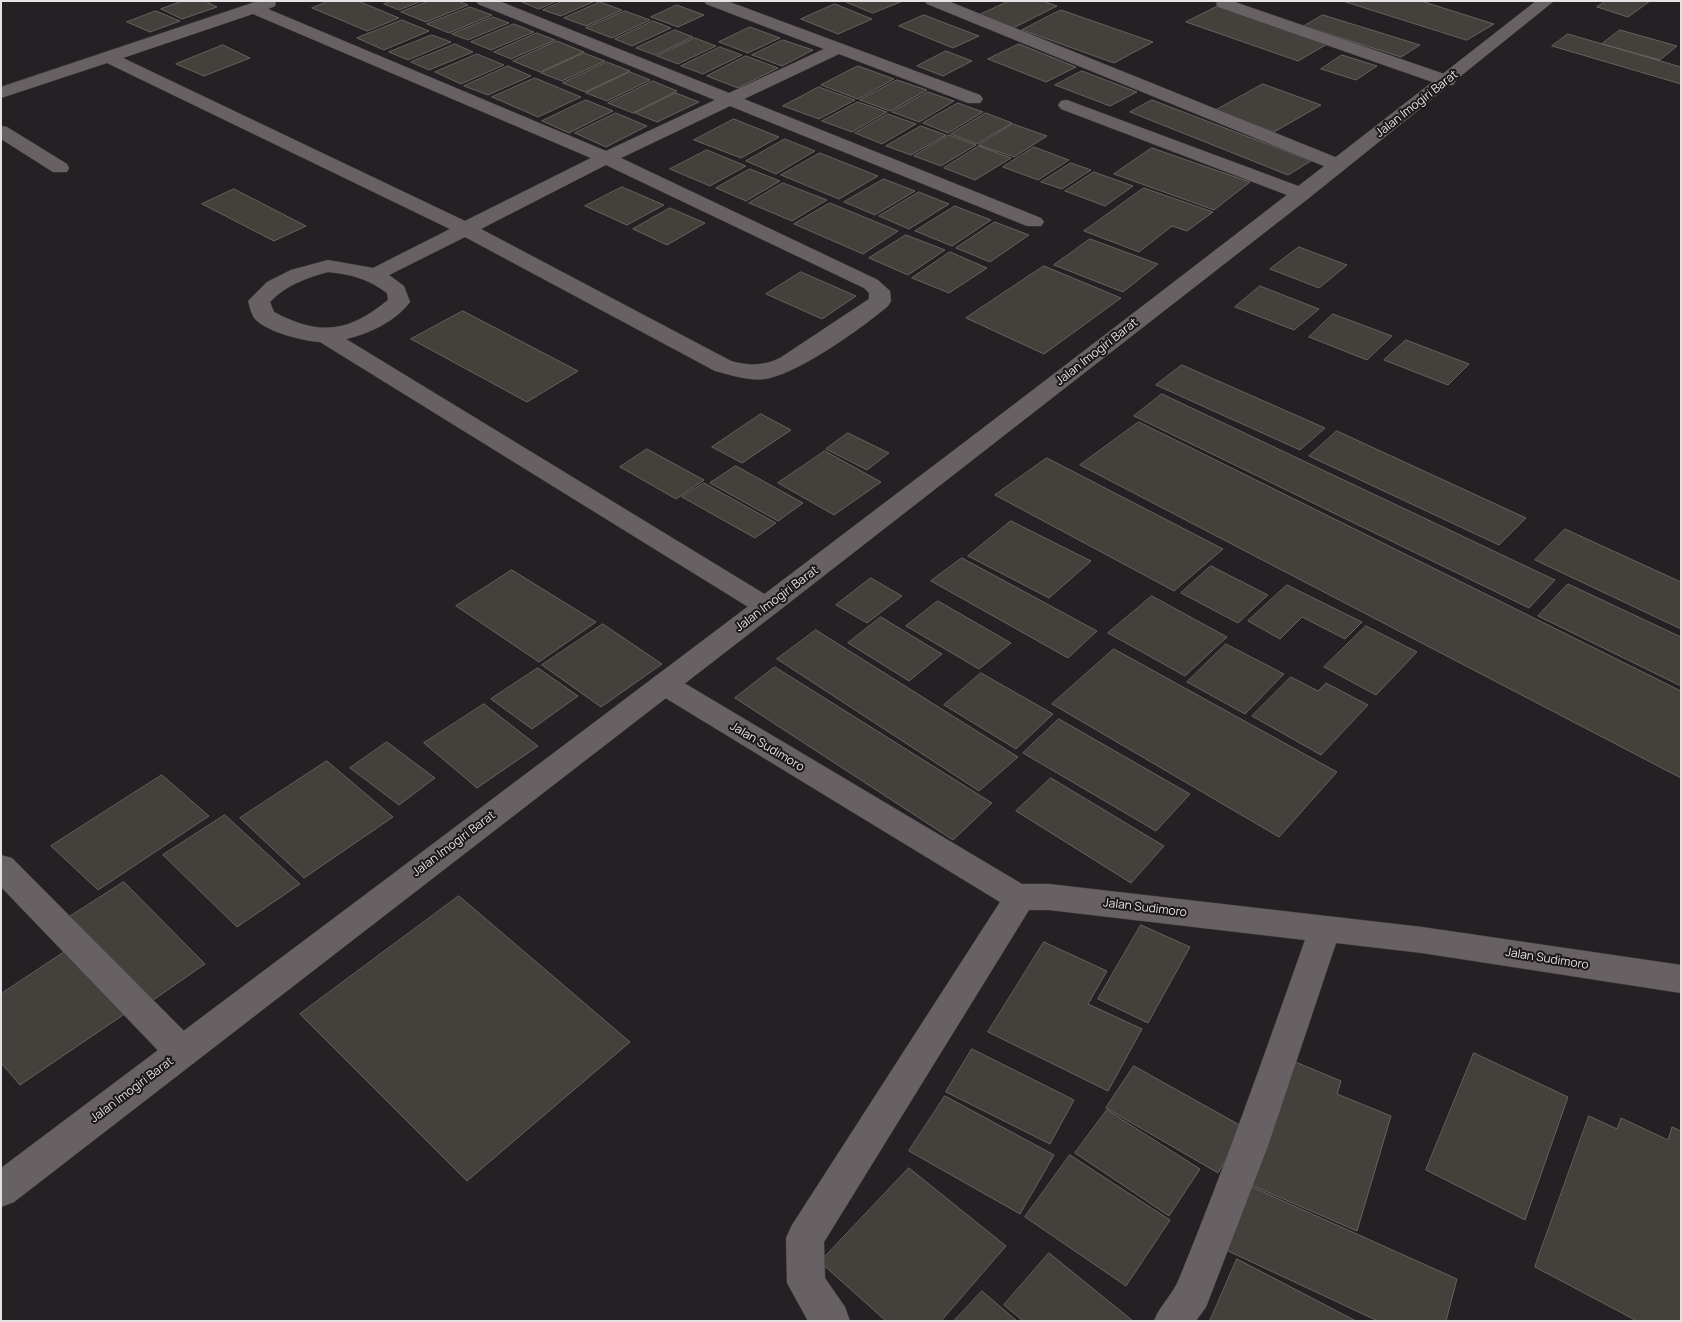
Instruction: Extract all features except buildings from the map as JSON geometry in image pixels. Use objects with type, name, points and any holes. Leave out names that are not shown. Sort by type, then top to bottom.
[{"type":"street","points":[[1,93],[273,1]]},
{"type":"street","points":[[484,1],[1034,222]]},
{"type":"street","points":[[712,1],[974,99]]},
{"type":"street","points":[[932,1],[1338,165]]},
{"type":"street","points":[[953,10],[974,1]]},
{"type":"street","name":"Jalan Imogiri Barat","points":[[1,1190],[767,607],[1302,194],[1546,1]]},
{"type":"street","points":[[1224,4],[1447,81]]},
{"type":"street","points":[[108,57],[466,228],[723,366],[744,372],[767,372],[785,364],[880,301],[880,291],[871,284],[606,158],[253,8]]},
{"type":"street","points":[[376,274],[606,158],[837,48]]},
{"type":"street","points":[[1067,105],[1302,194]]},
{"type":"street","points":[[1,131],[60,168]]},
{"type":"street","points":[[328,266],[354,267],[376,274],[397,290],[399,302],[381,319],[360,329],[328,336],[303,334],[282,328],[264,316],[259,301],[273,286],[298,273],[328,266]]},
{"type":"street","points":[[328,336],[767,607]]},
{"type":"street","name":"Jalan Sudimoro","points":[[664,684],[1006,891],[1020,897],[1049,897],[1422,940],[1681,979]]},
{"type":"street","points":[[1,867],[182,1052]]},
{"type":"street","points":[[831,1321],[806,1283],[805,1238],[1020,897]]},
{"type":"street","points":[[1173,1321],[1192,1294],[1250,1146],[1325,929]]}]
